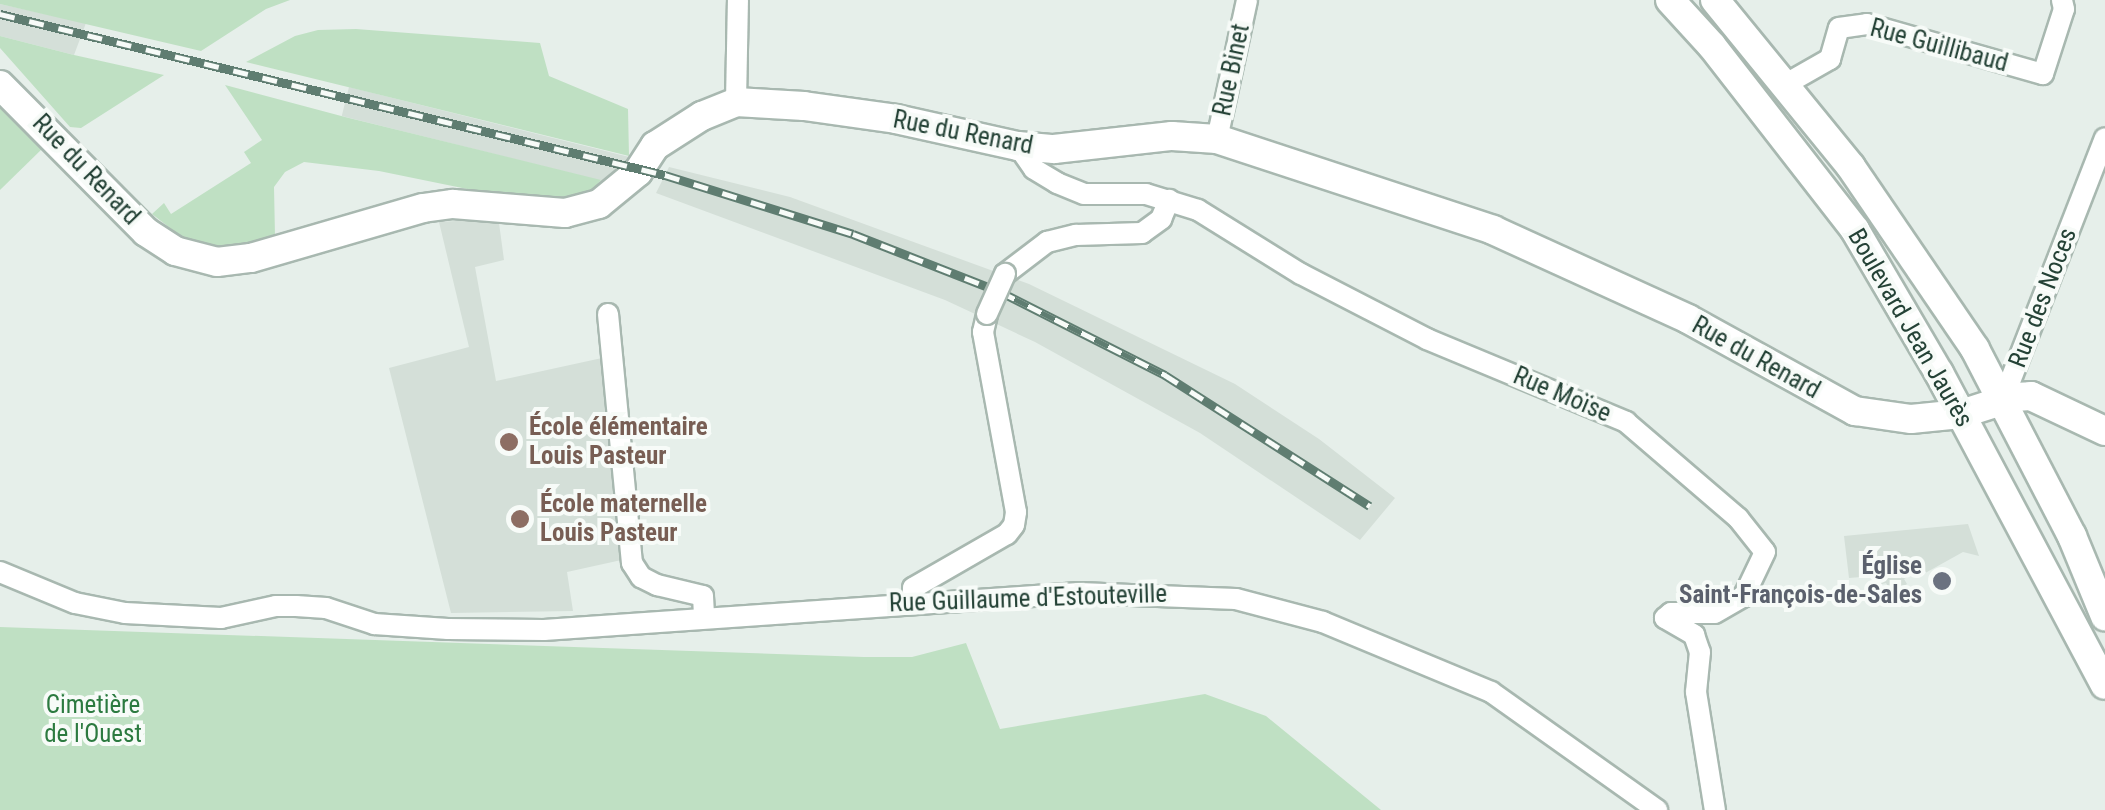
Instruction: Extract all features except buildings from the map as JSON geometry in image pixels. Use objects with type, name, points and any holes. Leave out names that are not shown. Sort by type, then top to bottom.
[{"type":"street","points":[[736,102],[738,0]]},
{"type":"street","name":"Rue Binet","points":[[1217,140],[1247,0]]},
{"type":"street","name":"Boulevard Jean Jaurès","points":[[1670,0],[1712,46],[1855,230],[2072,536],[2105,616]]},
{"type":"street","name":"Boulevard Jean Jaurès","points":[[1716,0],[1851,167],[1975,350],[1982,409],[2105,685]]},
{"type":"street","name":"Rue Guillibaud","points":[[1786,84],[1830,60],[1840,28],[1866,24],[2043,74],[2064,9],[2062,0]]},
{"type":"street","name":"Rue du Renard","points":[[0,85],[146,232],[175,251],[217,262],[251,258],[423,208],[453,204],[565,213],[599,204],[638,172],[655,146],[702,116],[736,102],[804,106],[896,119],[1018,146],[1054,149],[1172,136],[1217,140],[1493,230],[1688,319],[1856,411],[1911,419],[1982,409],[2032,396],[2105,431]]},
{"type":"street","name":"Rue des Noces","points":[[1982,409],[2105,138]]},
{"type":"street","name":"Rue Moïse","points":[[1018,146],[1034,168],[1084,194],[1146,194],[1198,210],[1301,274],[1426,338],[1626,422],[1738,518],[1765,552],[1744,596],[1714,613],[1670,613],[1665,618],[1694,635],[1700,652],[1696,692],[1715,810]]},
{"type":"street","points":[[913,601],[913,588],[982,550],[1014,526],[1016,512],[983,332],[986,314],[1005,274],[1047,242],[1076,235],[1142,233],[1161,219],[1169,200]]},
{"type":"street","points":[[608,314],[632,563],[641,577],[657,585],[703,596],[704,618]]},
{"type":"street","name":"Rue Guillaume d'Estouteville","points":[[0,572],[74,603],[125,613],[221,618],[276,606],[296,606],[326,608],[398,628],[544,630],[913,601],[1164,593],[1281,607],[1490,692],[1657,810]]},
{"type":"shaded area","points":[[0,4],[86,23],[74,55],[0,36]]},
{"type":"shaded area","points":[[349,87],[628,157],[621,186],[342,116]]},
{"type":"shaded area","points":[[669,167],[790,197],[1029,284],[1235,384],[1319,439],[1395,498],[1360,540],[1200,433],[1035,342],[945,300],[656,193]]},
{"type":"shaded area","points":[[439,222],[499,223],[504,260],[475,267],[496,381],[602,358],[626,559],[567,572],[573,611],[451,613],[389,368],[469,347]]},
{"type":"shaded area","points":[[1968,524],[1979,556],[1963,552],[1918,577],[1915,573],[1904,579],[1907,584],[1892,593],[1886,583],[1874,586],[1873,576],[1849,578],[1844,536]]},
{"type":"green space","points":[[0,0],[290,0],[266,9],[201,51],[0,4]]},
{"type":"green space","points":[[356,29],[540,43],[549,76],[628,109],[629,156],[246,62],[295,36],[318,30]]},
{"type":"green space","points":[[0,36],[164,75],[81,128],[70,127],[0,48]]},
{"type":"green space","points":[[225,85],[601,180],[592,191],[551,206],[379,171],[304,162],[285,172],[274,187],[275,236],[232,249],[213,248],[179,235],[152,214],[164,203],[171,214],[251,163],[244,152],[262,140]]},
{"type":"green space","points":[[0,107],[43,148],[0,190]]},
{"type":"green space","name":"Cimetière de l'Ouest","points":[[0,627],[864,657],[912,657],[966,643],[1000,729],[1205,694],[1266,716],[1381,810],[0,810]]},
{"type":"railway","points":[[0,14],[665,175],[853,234],[1001,292],[1165,375],[1370,506]]},
{"type":"place","name":"École élémentaire Louis Pasteur","points":[[509,442]]},
{"type":"place","name":"École maternelle Louis Pasteur","points":[[520,519]]},
{"type":"place","name":"Église Saint-François-de-Sales","points":[[1942,581]]}]
